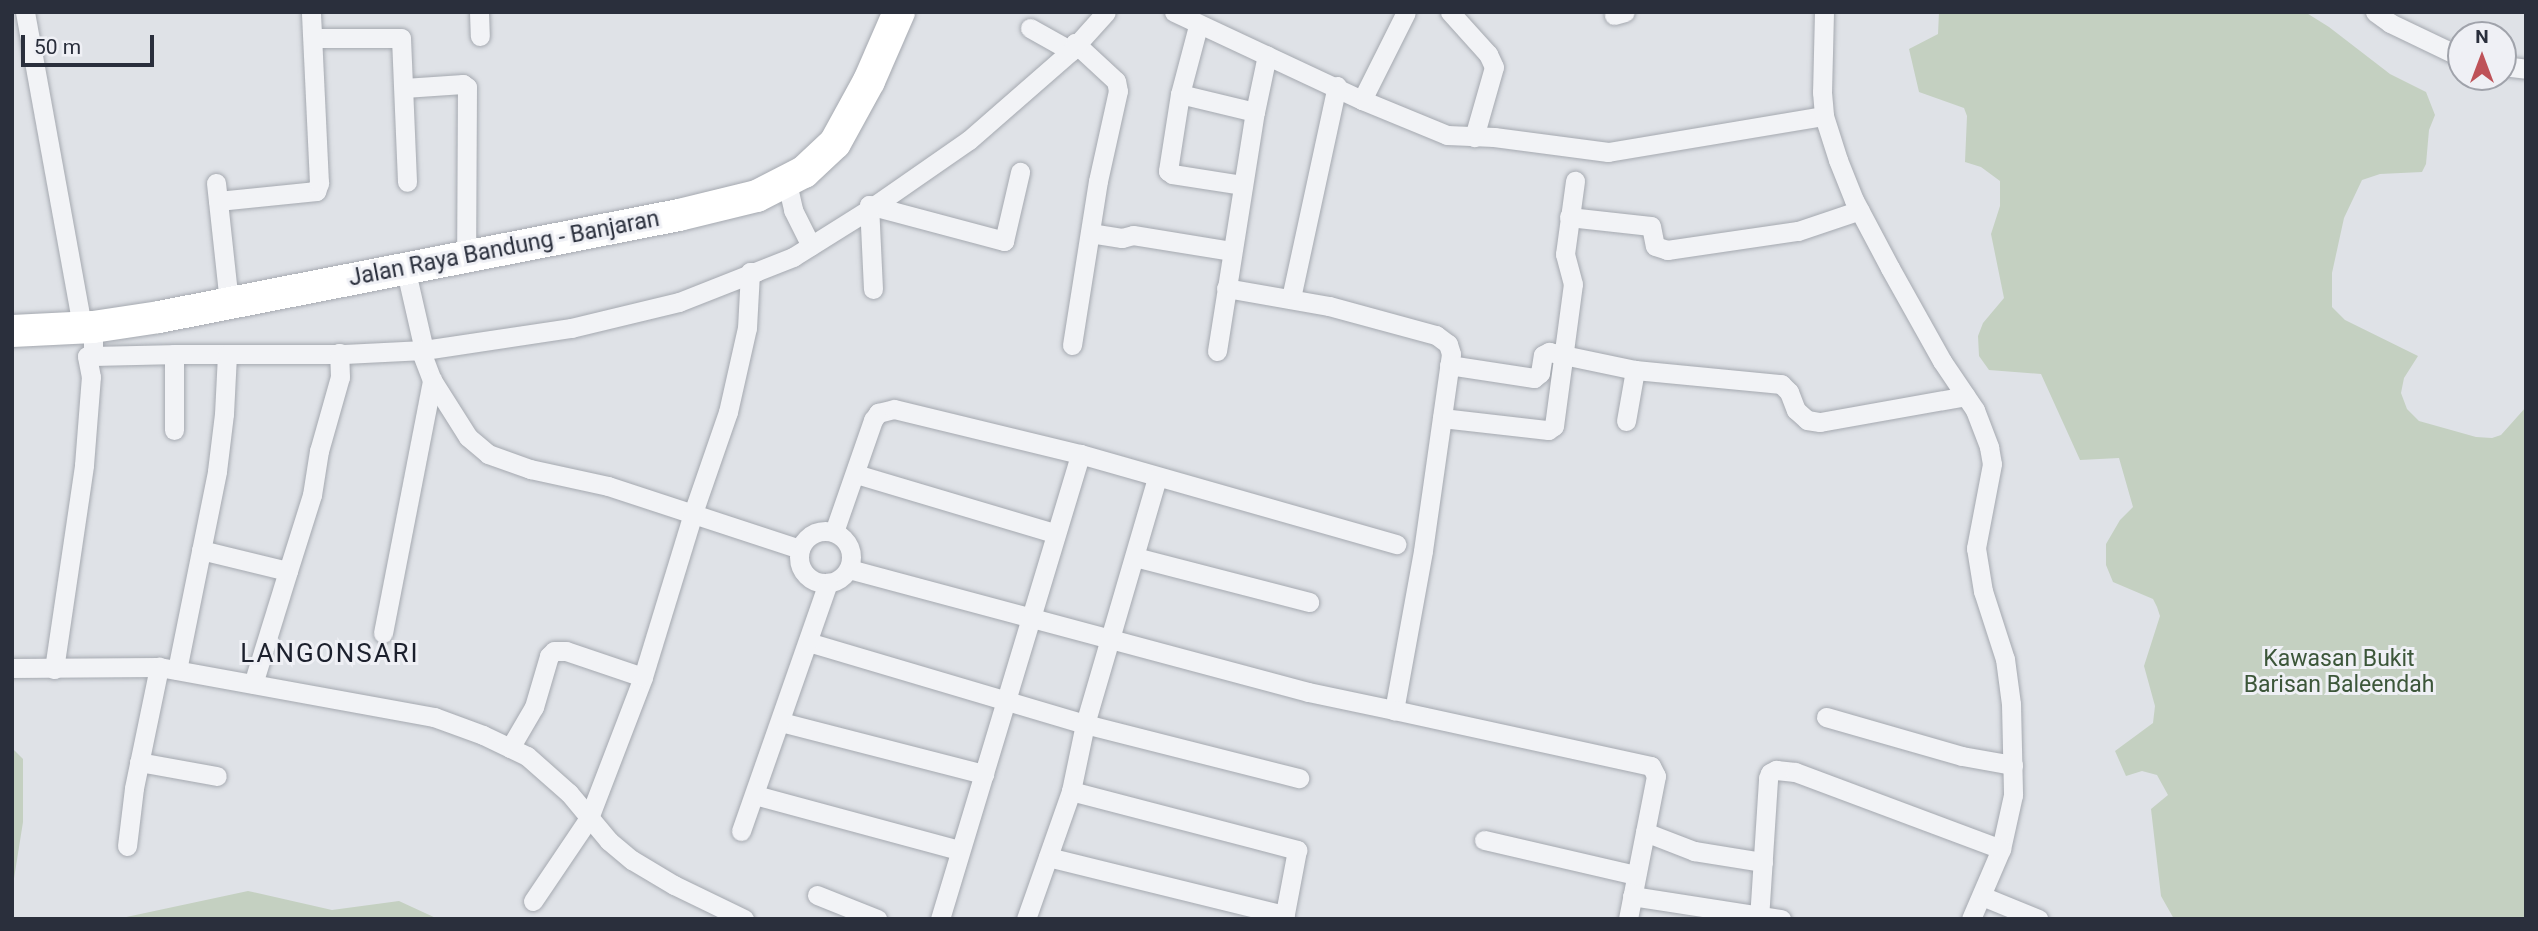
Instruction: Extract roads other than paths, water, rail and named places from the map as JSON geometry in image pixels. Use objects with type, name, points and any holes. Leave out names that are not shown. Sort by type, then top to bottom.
[{"type":"main road","name":"Jalan Raya Bandung - Banjaran","points":[[12,331],[89,336],[229,302],[679,215],[757,196],[787,183],[821,158],[845,128],[899,12]]},
{"type":"street","points":[[25,12],[89,336],[87,356],[92,377],[84,464],[54,669]]},
{"type":"street","points":[[229,302],[217,192],[316,191],[319,183],[311,12]]},
{"type":"street","points":[[479,12],[481,36]]},
{"type":"street","points":[[800,549],[608,486],[530,469],[488,454],[468,437],[432,380],[420,349],[635,315],[756,272],[811,246],[970,140],[1074,47],[1105,12]]},
{"type":"street","points":[[1174,12],[1198,26],[1433,131],[1608,152],[1824,116]]},
{"type":"street","points":[[1362,100],[1406,12]]},
{"type":"street","points":[[1450,12],[1488,54],[1494,67],[1474,137]]},
{"type":"street","points":[[1824,12],[1824,116],[1838,160],[1860,210],[1936,350],[1984,430],[1992,464],[1976,548],[1983,591],[2005,660],[2011,704],[2013,795],[2001,849],[1971,919]]},
{"type":"street","points":[[2375,12],[2389,23],[2447,50]]},
{"type":"street","points":[[1198,26],[1180,94],[1168,171],[1172,174],[1242,185]]},
{"type":"street","points":[[1030,28],[1074,47]]},
{"type":"street","points":[[313,38],[401,38],[407,182]]},
{"type":"street","points":[[1072,345],[1118,85],[1075,43],[1074,47]]},
{"type":"street","points":[[1217,352],[1242,185],[1267,55]]},
{"type":"street","points":[[404,88],[463,84],[467,87],[466,255]]},
{"type":"street","points":[[1291,298],[1337,86]]},
{"type":"street","points":[[1180,94],[1255,112]]},
{"type":"street","points":[[873,289],[869,205],[1004,242],[1020,172]]},
{"type":"street","points":[[1442,418],[1551,429],[1556,421],[1573,284],[1565,254],[1575,181]]},
{"type":"street","points":[[787,183],[793,210],[811,246]]},
{"type":"street","points":[[1569,217],[1650,226],[1655,246],[1667,250],[1798,231],[1860,210]]},
{"type":"street","points":[[1090,233],[1122,238],[1133,235],[1231,251]]},
{"type":"street","points":[[405,267],[424,350]]},
{"type":"street","points":[[533,901],[589,818],[643,677],[693,513],[735,388],[747,328],[750,272],[756,272]]},
{"type":"street","points":[[1226,288],[1291,298],[1436,335],[1448,344],[1449,365],[1423,551],[1394,710]]},
{"type":"street","points":[[89,336],[179,354]]},
{"type":"street","points":[[174,430],[174,354],[344,354],[424,350]]},
{"type":"street","points":[[1449,365],[1534,377],[1540,373],[1545,352],[1635,370],[1782,384],[1789,392],[1796,410],[1807,420],[1820,422],[1966,396]]},
{"type":"street","points":[[253,684],[312,495],[319,451],[340,377],[339,353],[344,354]]},
{"type":"street","points":[[127,846],[139,762],[201,550],[225,414],[227,354],[232,354]]},
{"type":"street","points":[[1626,421],[1635,370]]},
{"type":"street","points":[[383,633],[432,380]]},
{"type":"street","points":[[834,532],[873,420],[878,413],[894,409],[1080,454],[1396,544]]},
{"type":"street","points":[[940,919],[1032,616],[1054,533],[1080,454]]},
{"type":"street","points":[[856,474],[1054,533]]},
{"type":"street","points":[[1026,919],[1071,791],[1085,724],[1157,477]]},
{"type":"street","points":[[825,530],[834,532],[842,536],[852,551],[849,569],[844,576],[828,583],[810,578],[802,570],[800,549],[809,536],[825,530]]},
{"type":"street","points":[[201,550],[288,571]]},
{"type":"street","points":[[1135,557],[1309,602]]},
{"type":"street","points":[[849,569],[1308,692],[1647,763],[1656,776],[1628,919]]},
{"type":"street","points":[[741,831],[828,583]]},
{"type":"street","points":[[808,642],[1085,724],[1299,778]]},
{"type":"street","points":[[510,748],[534,706],[549,656],[554,651],[566,651],[590,658],[643,677]]},
{"type":"street","points":[[12,668],[168,668],[434,717],[510,748],[551,775],[589,818],[632,860],[674,885],[744,919]]},
{"type":"street","points":[[1826,718],[1962,756],[2013,765]]},
{"type":"street","points":[[781,722],[984,774]]},
{"type":"street","points":[[139,762],[217,776]]},
{"type":"street","points":[[1759,916],[1768,778],[1770,773],[1776,771],[1795,772],[2001,849]]},
{"type":"street","points":[[1048,857],[1284,917],[1297,850],[1071,791]]},
{"type":"street","points":[[755,795],[959,850]]},
{"type":"street","points":[[1645,832],[1694,851],[1763,862]]},
{"type":"street","points":[[1484,840],[1636,875]]},
{"type":"street","points":[[817,895],[877,919]]},
{"type":"street","points":[[1632,896],[1782,919]]},
{"type":"street","points":[[1982,896],[2038,919]]},
{"type":"district","name":"LANGONSARI","points":[[330,654]]},
{"type":"park label","name":"Kawasan Bukit Barisan Baleendah","points":[[2339,672]]}]
